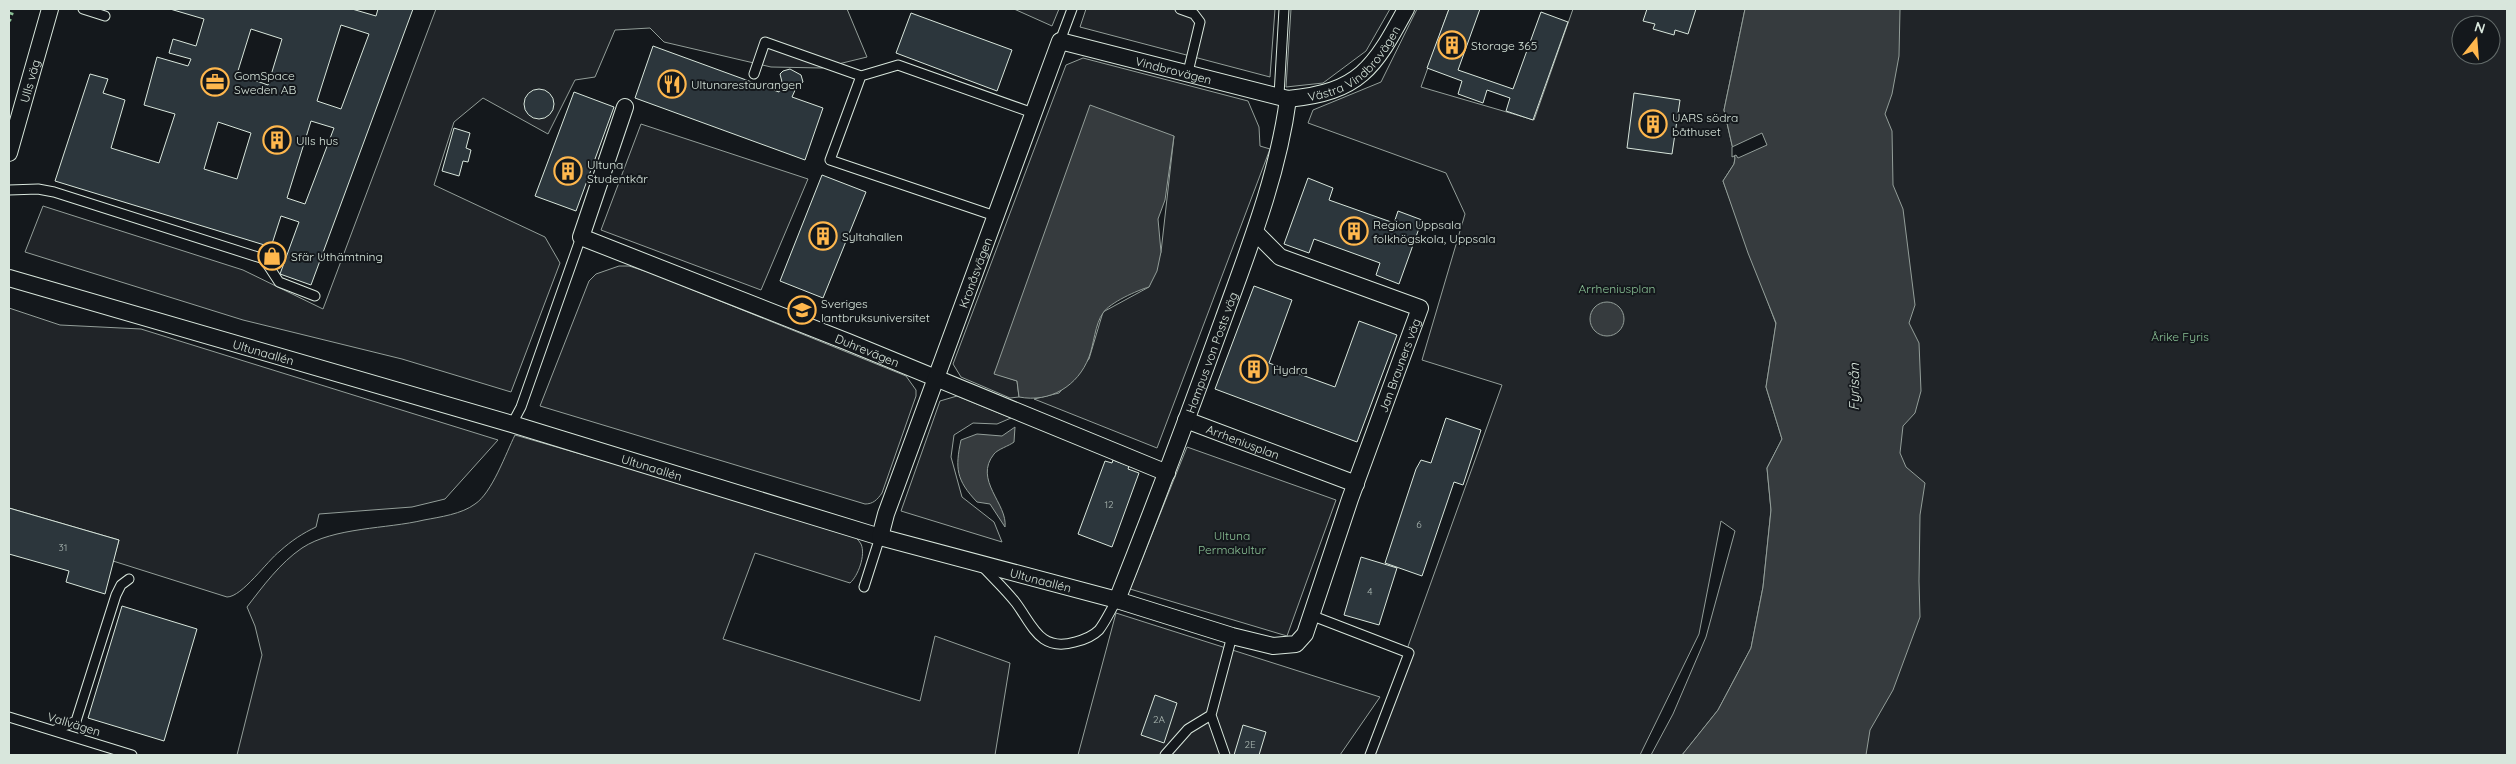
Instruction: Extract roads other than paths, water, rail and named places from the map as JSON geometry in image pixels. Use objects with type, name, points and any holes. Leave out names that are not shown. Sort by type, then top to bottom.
[{"type":"street","name":"Ulls väg","points":[[9,153],[50,9]]},
{"type":"street","name":"Västra Vindbrovägen","points":[[1284,97],[1312,97],[1337,90],[1357,78],[1376,60],[1406,9]]},
{"type":"street","name":"Vindbrovägen","points":[[1060,41],[1284,97]]},
{"type":"street","name":"Kronåsvägen","points":[[880,537],[886,514],[1060,41]]},
{"type":"street","name":"Hampus von Posts väg","points":[[1117,600],[1167,473],[1254,232],[1284,133],[1284,97]]},
{"type":"street","points":[[581,237],[625,108]]},
{"type":"street","name":"Jan Brauners väg","points":[[1254,232],[1280,258],[1306,265],[1420,308],[1356,484]]},
{"type":"street","name":"Duhrevägen","points":[[581,237],[936,378],[1167,473]]},
{"type":"street","name":"Ultunaallén","points":[[9,278],[512,424],[880,537],[1117,600],[1232,636],[1273,646],[1296,644],[1306,634],[1313,616]]},
{"type":"street","name":"Arrheniusplan","points":[[1186,420],[1356,484]]},
{"type":"street","points":[[1313,616],[1356,484]]},
{"type":"lane","points":[[83,9],[104,16]]},
{"type":"lane","name":"Kronåsvägen","points":[[1060,41],[1072,9]]},
{"type":"lane","points":[[1180,9],[1194,14],[1200,22],[1188,72]]},
{"type":"lane","name":"Hampus von Posts väg","points":[[1284,9],[1284,97]]},
{"type":"lane","points":[[754,74],[765,42],[860,76],[898,65],[1033,113]]},
{"type":"lane","points":[[860,76],[830,160],[996,216]]},
{"type":"lane","points":[[9,190],[38,189],[54,192],[264,259],[279,282],[315,296]]},
{"type":"lane","points":[[512,424],[521,407],[581,237]]},
{"type":"lane","points":[[864,587],[880,537]]},
{"type":"lane","points":[[978,562],[1016,603],[1034,630],[1043,639],[1052,643],[1071,643],[1084,639],[1098,631],[1117,600]]},
{"type":"lane","points":[[55,730],[76,721],[116,595],[121,585],[129,579]]},
{"type":"lane","points":[[1313,616],[1409,653],[1370,755]]},
{"type":"lane","points":[[1224,755],[1210,715],[1232,636]]},
{"type":"lane","points":[[1165,755],[1188,729],[1210,715]]},
{"type":"lane","name":"Vallvägen","points":[[9,717],[132,755]]},
{"type":"water","name":"Fyrisån","points":[[1745,9],[1900,9],[1899,56],[1892,94],[1885,114],[1892,131],[1893,185],[1903,209],[1915,305],[1909,323],[1919,343],[1921,391],[1915,413],[1903,426],[1900,453],[1906,467],[1925,483],[1920,515],[1920,617],[1893,690],[1870,730],[1866,755],[1682,755],[1718,710],[1751,648],[1763,587],[1771,510],[1767,468],[1782,439],[1766,387],[1776,323],[1748,253],[1723,181],[1734,164],[1735,158],[1724,110]]},
{"type":"water","points":[[1090,105],[1174,136],[1165,200],[1158,219],[1161,252],[1157,271],[1149,287],[1117,301],[1106,309],[1098,323],[1089,357],[1078,376],[1070,384],[1052,395],[1030,398],[1019,397],[1017,381],[994,374]]},
{"type":"water","points":[[1607,302],[1619,307],[1624,319],[1619,331],[1607,336],[1595,331],[1590,319],[1595,307]]},
{"type":"water","points":[[1015,427],[1014,442],[994,454],[987,473],[1005,518],[1005,527],[990,504],[977,502],[965,487],[959,473],[958,458],[961,440],[977,434],[1002,436]]},
{"type":"place","name":"Storage 365","points":[[1452,45]]},
{"type":"place","name":"GomSpace Sweden AB","points":[[215,82]]},
{"type":"place","name":"Ultunarestaurangen","points":[[672,84]]},
{"type":"place","name":"UARS södra båthuset","points":[[1653,124]]},
{"type":"place","name":"Ulls hus","points":[[277,140]]},
{"type":"place","name":"Ultuna Studentkår","points":[[568,171]]},
{"type":"place","name":"Region Uppsala folkhögskola, Uppsala","points":[[1354,231]]},
{"type":"place","name":"Syltahallen","points":[[823,236]]},
{"type":"place","name":"Sfär Uthämtning","points":[[272,256]]},
{"type":"place","name":"Sveriges lantbruksuniversitet","points":[[802,310]]},
{"type":"place","name":"Hydra","points":[[1254,369]]},
{"type":"park label","name":"Årike Fyris","points":[[2180,336]]},
{"type":"park label","name":"Ultuna Permakultur","points":[[1232,542]]}]
